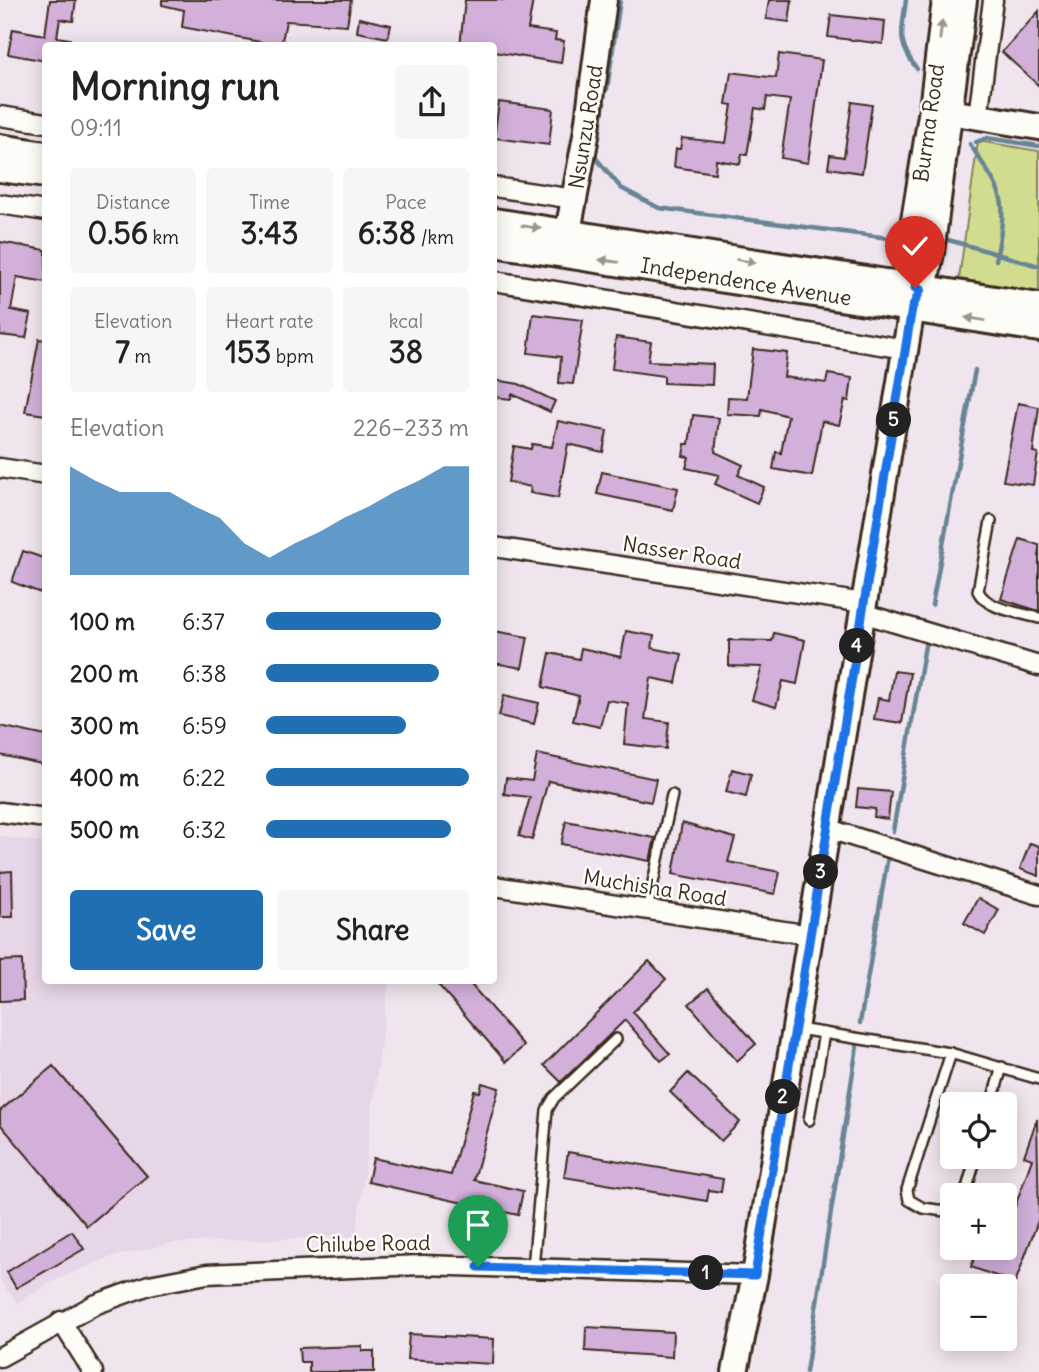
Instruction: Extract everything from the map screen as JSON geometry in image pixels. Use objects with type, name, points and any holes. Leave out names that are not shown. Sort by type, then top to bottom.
[{"type":"street","name":"Nsunzu Road","points":[[565,243],[604,0]]},
{"type":"street","name":"Burma Road","points":[[735,1372],[755,1275],[914,295],[931,253],[945,0]]},
{"type":"street","name":"Burma Road","points":[[940,111],[964,0]]},
{"type":"street","points":[[978,117],[993,0]]},
{"type":"street","points":[[940,111],[1039,127]]},
{"type":"street","points":[[0,116],[42,122]]},
{"type":"street","points":[[0,147],[42,153]]},
{"type":"street","points":[[0,169],[42,175]]},
{"type":"street","points":[[497,187],[574,199]]},
{"type":"street","points":[[0,204],[42,210]]},
{"type":"street","name":"Independence Avenue","points":[[497,222],[565,243],[914,295],[1039,306]]},
{"type":"street","name":"Independence Avenue","points":[[497,244],[565,243]]},
{"type":"street","points":[[497,281],[905,349]]},
{"type":"street","name":"Independence Avenue","points":[[914,295],[1039,329]]},
{"type":"street","points":[[0,467],[42,474]]},
{"type":"street","name":"Nasser Road","points":[[497,547],[863,608],[1039,666]]},
{"type":"street","points":[[0,812],[42,817]]},
{"type":"street","points":[[829,829],[1039,895]]},
{"type":"street","name":"Muchisha Road","points":[[497,886],[810,935]]},
{"type":"street","name":"Chilube Road","points":[[0,1357],[61,1321],[149,1285],[207,1274],[345,1266],[533,1268],[755,1275]]},
{"type":"street","points":[[61,1321],[93,1372]]},
{"type":"lane","points":[[991,521],[978,591],[982,599],[990,604],[1039,618]]},
{"type":"lane","points":[[647,910],[672,795]]},
{"type":"lane","points":[[794,1028],[950,1053],[1039,1079]]},
{"type":"lane","points":[[809,1120],[824,1033]]},
{"type":"lane","points":[[533,1268],[547,1110],[554,1098],[616,1039]]},
{"type":"lane","points":[[940,1210],[923,1208],[909,1200],[907,1190],[950,1053]]},
{"type":"lane","points":[[995,1092],[1002,1067]]},
{"type":"shaded area","points":[[0,836],[42,843],[42,984],[388,984],[356,1236],[171,1243],[108,1258],[54,1281],[17,1303],[0,1280]]},
{"type":"green space","points":[[978,141],[1039,151],[1039,292],[959,279]]},
{"type":"building","points":[[50,0],[76,0],[73,21],[60,19],[57,37],[70,39],[70,42],[42,42],[42,60],[8,54],[13,29],[45,35]]},
{"type":"building","points":[[162,0],[351,0],[347,25],[286,21],[282,42],[260,42],[182,27],[184,10],[162,5]]},
{"type":"building","points":[[465,0],[533,0],[528,29],[556,33],[555,40],[564,41],[561,63],[497,52],[497,42],[460,42]]},
{"type":"building","points":[[769,0],[792,0],[789,22],[766,19]]},
{"type":"building","points":[[1039,11],[1039,86],[1002,52]]},
{"type":"building","points":[[831,15],[885,21],[883,44],[828,37]]},
{"type":"building","points":[[359,18],[391,25],[388,38],[357,32]]},
{"type":"building","points":[[779,54],[822,60],[808,163],[781,158],[790,100],[767,97],[765,110],[755,108],[747,155],[742,154],[740,164],[716,160],[715,173],[674,167],[676,149],[680,149],[682,138],[726,143],[732,105],[726,104],[731,72],[776,78]]},
{"type":"building","points":[[499,102],[553,109],[549,145],[497,138]]},
{"type":"building","points":[[852,102],[872,105],[862,173],[828,168],[830,155],[844,157]]},
{"type":"building","points":[[0,242],[42,249],[42,281],[17,277],[11,310],[31,314],[26,338],[0,335]]},
{"type":"building","points":[[533,314],[583,320],[573,384],[559,383],[561,357],[528,353]]},
{"type":"building","points":[[616,337],[651,342],[648,361],[713,364],[712,385],[664,383],[664,376],[612,369]]},
{"type":"building","points":[[39,339],[42,339],[42,414],[25,412]]},
{"type":"building","points":[[753,349],[787,353],[784,377],[826,383],[828,374],[852,378],[849,401],[845,400],[839,425],[822,421],[812,476],[773,469],[776,452],[781,453],[788,416],[762,409],[761,416],[727,414],[728,397],[747,398]]},
{"type":"building","points":[[497,380],[519,384],[555,401],[550,412],[512,394],[511,399],[497,397]]},
{"type":"building","points":[[1018,403],[1039,407],[1033,452],[1038,453],[1033,485],[1003,481]]},
{"type":"building","points":[[693,415],[719,418],[715,452],[743,465],[738,475],[764,487],[757,503],[715,484],[719,475],[686,468],[689,457],[683,456],[685,444],[689,444]]},
{"type":"building","points":[[558,421],[607,431],[603,452],[568,444],[558,498],[530,493],[531,487],[508,482],[514,446],[531,449],[532,444],[552,447]]},
{"type":"building","points":[[602,472],[678,488],[673,510],[597,494]]},
{"type":"building","points":[[1020,539],[1039,545],[1039,611],[1001,599]]},
{"type":"building","points":[[23,551],[42,558],[42,593],[12,582]]},
{"type":"building","points":[[626,631],[654,636],[652,648],[682,654],[676,683],[651,678],[645,719],[669,722],[666,749],[624,744],[628,703],[607,700],[600,727],[573,721],[579,696],[543,687],[550,653],[579,659],[581,648],[621,657]]},
{"type":"building","points":[[497,632],[528,637],[522,668],[497,664]]},
{"type":"building","points":[[774,633],[805,640],[797,684],[783,681],[776,707],[752,700],[762,667],[729,666],[729,640],[772,641]]},
{"type":"building","points":[[894,671],[910,673],[902,723],[874,719],[878,698],[889,700]]},
{"type":"building","points":[[504,695],[539,703],[534,724],[499,716]]},
{"type":"building","points":[[0,726],[42,735],[42,764],[0,755]]},
{"type":"building","points":[[537,754],[656,779],[651,802],[548,781],[532,840],[519,836],[530,797],[504,794],[506,778],[532,781]]},
{"type":"building","points":[[732,769],[751,774],[746,797],[726,792]]},
{"type":"building","points":[[858,789],[891,792],[888,819],[874,817],[875,809],[856,807]]},
{"type":"building","points":[[566,821],[655,838],[650,861],[561,844]]},
{"type":"building","points":[[682,823],[735,838],[728,862],[780,872],[775,894],[673,874]]},
{"type":"building","points":[[1030,843],[1039,846],[1039,876],[1020,869]]},
{"type":"building","points":[[12,871],[13,917],[0,917],[0,872]]},
{"type":"building","points":[[978,898],[999,910],[985,935],[964,923]]},
{"type":"building","points":[[22,960],[23,1000],[0,1001],[0,961]]},
{"type":"building","points":[[649,961],[666,979],[633,1012],[670,1054],[661,1061],[625,1020],[561,1082],[544,1065]]},
{"type":"building","points":[[438,984],[470,984],[524,1046],[506,1062]]},
{"type":"building","points":[[708,988],[756,1044],[737,1061],[689,1004]]},
{"type":"building","points":[[53,1066],[147,1176],[87,1226],[0,1124],[0,1111]]},
{"type":"building","points":[[688,1073],[740,1122],[721,1141],[670,1092]]},
{"type":"building","points":[[482,1083],[499,1088],[474,1180],[523,1191],[518,1215],[368,1182],[373,1158],[451,1175],[474,1091],[480,1092]]},
{"type":"building","points":[[1037,1119],[1039,1218],[1017,1278],[1017,1274],[990,1274],[971,1267],[974,1260],[1017,1260],[1017,1201],[1032,1159],[1024,1156]]},
{"type":"building","points":[[568,1152],[723,1179],[721,1192],[709,1190],[707,1201],[564,1177]]},
{"type":"building","points":[[72,1231],[84,1249],[16,1288],[7,1272]]},
{"type":"building","points":[[586,1327],[673,1332],[672,1357],[585,1351]]},
{"type":"building","points":[[409,1334],[494,1339],[493,1364],[407,1359]]},
{"type":"building","points":[[362,1346],[362,1351],[374,1351],[374,1372],[309,1372],[309,1362],[300,1362],[299,1348]]},
{"type":"waterway","points":[[607,89],[620,0]]},
{"type":"waterway","points":[[906,0],[903,43],[917,69]]},
{"type":"waterway","points":[[604,103],[595,157],[621,188],[659,208],[889,238]]},
{"type":"waterway","points":[[976,142],[987,138],[1039,146]]},
{"type":"waterway","points":[[970,144],[991,176],[1001,198],[1002,222],[996,260]]},
{"type":"waterway","points":[[945,239],[1039,266]]},
{"type":"waterway","points":[[932,605],[975,370]]},
{"type":"waterway","points":[[893,831],[926,640]]},
{"type":"waterway","points":[[860,1023],[888,856]]},
{"type":"waterway","points":[[806,1372],[857,1046]]},
{"type":"route","points":[[478,1267],[755,1275],[912,308],[921,289],[915,288]]}]
